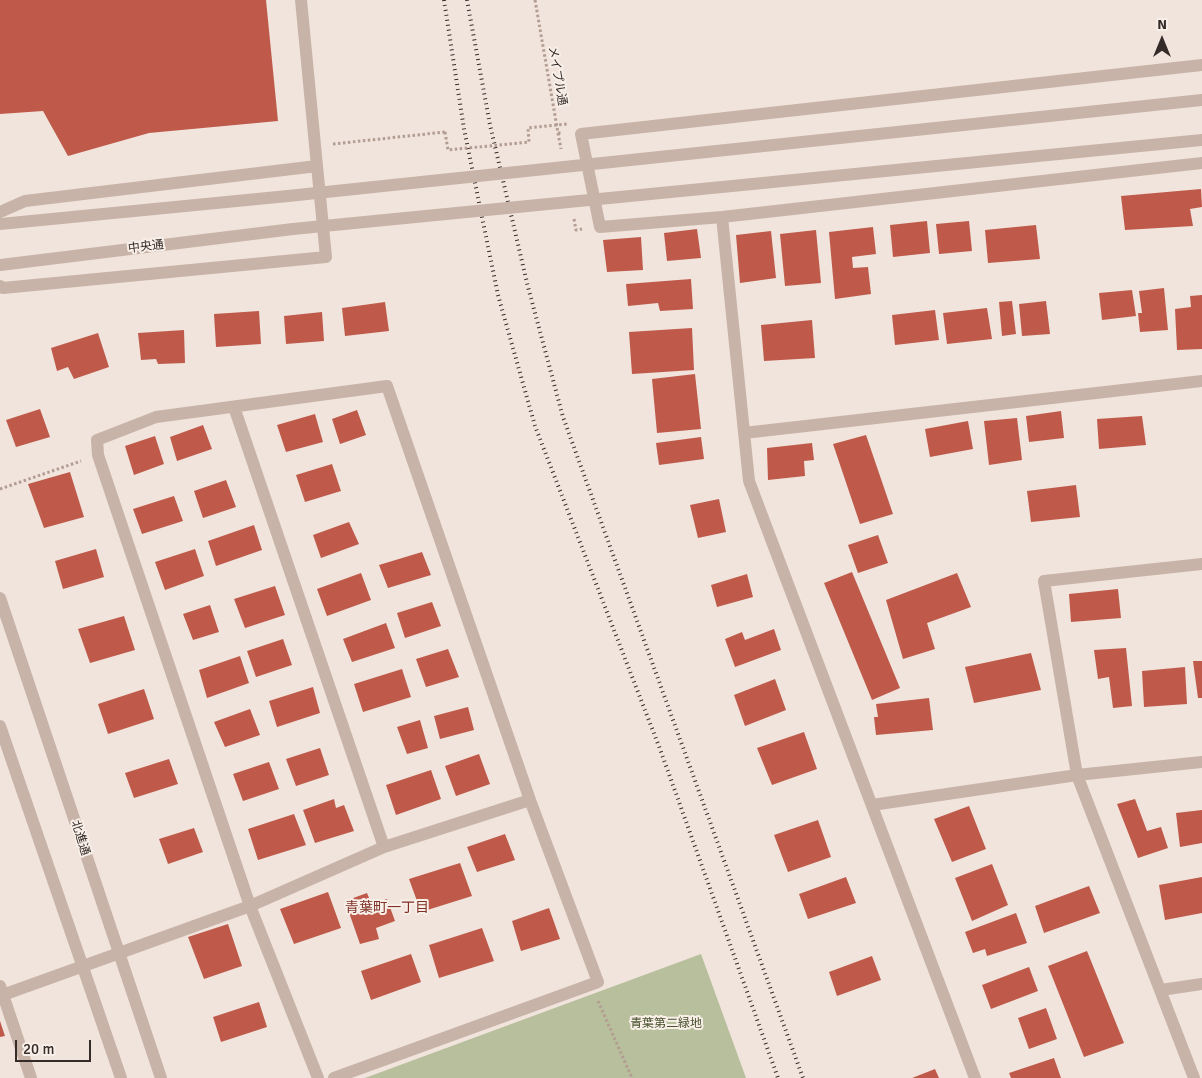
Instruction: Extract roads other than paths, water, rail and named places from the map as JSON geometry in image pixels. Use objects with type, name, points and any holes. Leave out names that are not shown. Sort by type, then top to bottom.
[{"type":"street","points":[[0,286],[3,288],[326,257],[301,0]]},
{"type":"street","points":[[1202,65],[581,134],[600,227],[722,217],[1202,163]]},
{"type":"street","points":[[0,224],[288,196],[1202,100]]},
{"type":"street","name":"中央通","points":[[0,265],[293,229],[1202,140]]},
{"type":"street","points":[[0,212],[25,200],[317,166]]},
{"type":"street","points":[[722,217],[749,481],[975,1078]]},
{"type":"street","points":[[744,433],[1202,381]]},
{"type":"street","points":[[318,1078],[250,906],[98,455],[97,440],[156,417],[387,386],[530,800],[598,982],[334,1078]]},
{"type":"street","points":[[234,407],[384,847]]},
{"type":"street","points":[[1194,1078],[1077,775],[1044,581],[1202,564]]},
{"type":"street","name":"北進通","points":[[0,598],[161,1078]]},
{"type":"street","points":[[0,726],[121,1078]]},
{"type":"street","points":[[872,805],[1077,775],[1202,762]]},
{"type":"street","points":[[31,1078],[1,992],[119,954],[250,906],[384,847],[530,800]]},
{"type":"street","points":[[1161,990],[1202,984]]},
{"type":"railway","points":[[444,0],[464,129],[498,295],[535,426],[660,749],[778,1078]]},
{"type":"railway","points":[[467,0],[490,125],[528,287],[563,417],[803,1078]]},
{"type":"district","name":"青葉町一丁目","points":[[387,908]]},
{"type":"park label","name":"青葉第二緑地","points":[[666,1024]]}]
